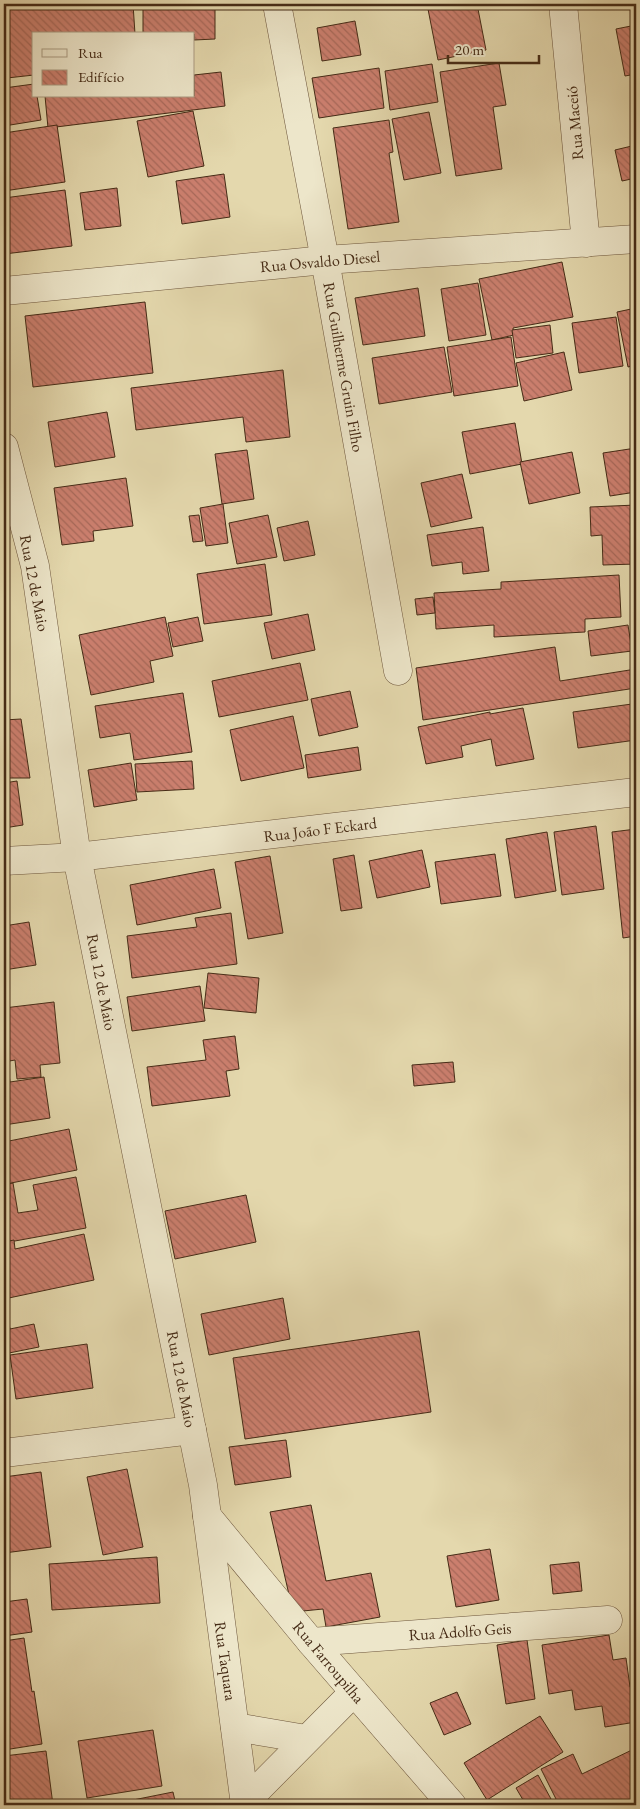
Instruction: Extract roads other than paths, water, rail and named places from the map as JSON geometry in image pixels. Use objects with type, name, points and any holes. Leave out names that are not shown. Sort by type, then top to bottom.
[{"type":"street","name":"Rua Guilherme Gruin Filho","points":[[277,4],[325,260],[398,671]]},
{"type":"street","name":"Rua Maceió","points":[[563,4],[586,243]]},
{"type":"street","name":"Rua Osvaldo Diesel","points":[[4,291],[325,260],[636,239]]},
{"type":"street","name":"Rua 12 de Maio","points":[[4,447],[35,566],[77,857],[208,1516]]},
{"type":"street","name":"Rua João F Eckard","points":[[4,861],[77,857],[636,792]]},
{"type":"street","points":[[4,1453],[192,1430]]},
{"type":"street","name":"Rua Farroupilha","points":[[208,1516],[354,1692],[452,1805]]},
{"type":"street","name":"Rua Taquara","points":[[208,1516],[245,1804]]},
{"type":"street","name":"Rua Adolfo Geis","points":[[312,1642],[608,1620]]},
{"type":"street","points":[[245,1804],[306,1739],[354,1692]]},
{"type":"street","points":[[235,1727],[306,1739]]}]
